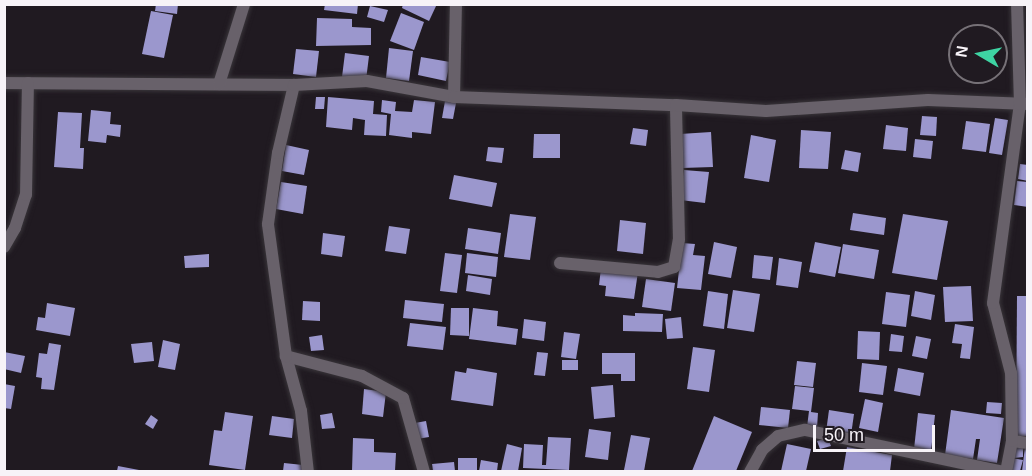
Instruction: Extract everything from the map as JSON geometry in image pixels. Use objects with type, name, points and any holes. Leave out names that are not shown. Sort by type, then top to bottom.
[{"type":"street","points":[[219,84],[244,4]]},
{"type":"street","points":[[454,97],[456,4]]},
{"type":"street","points":[[750,471],[762,450],[778,436],[805,430],[1005,471],[1012,441],[1011,373],[993,303],[1024,104],[1017,4]]},
{"type":"street","points":[[4,83],[294,85],[367,81],[454,97],[676,105],[766,111],[928,99],[1024,104]]},
{"type":"street","points":[[4,247],[15,228],[26,195],[28,84]]},
{"type":"street","points":[[294,85],[278,153],[268,224],[286,356],[301,411],[308,471]]},
{"type":"street","points":[[560,263],[658,273],[674,267],[679,240],[676,105]]},
{"type":"street","points":[[286,356],[362,376],[403,398],[424,471]]},
{"type":"street","points":[[1012,441],[1028,443]]},
{"type":"building","points":[[156,4],[178,4],[177,14],[155,11]]},
{"type":"building","points":[[325,4],[358,4],[357,14],[324,10]]},
{"type":"building","points":[[403,4],[437,4],[429,21],[402,8]]},
{"type":"building","points":[[370,6],[388,10],[384,22],[367,17]]},
{"type":"building","points":[[151,11],[173,15],[164,58],[142,54]]},
{"type":"building","points":[[401,13],[424,22],[414,50],[390,41]]},
{"type":"building","points":[[317,18],[352,19],[352,27],[371,28],[371,45],[316,46]]},
{"type":"building","points":[[389,48],[413,51],[409,81],[386,78]]},
{"type":"building","points":[[296,49],[319,51],[316,77],[293,74]]},
{"type":"building","points":[[345,53],[369,56],[366,80],[342,77]]},
{"type":"building","points":[[421,57],[450,62],[446,81],[418,75]]},
{"type":"building","points":[[316,97],[325,97],[324,109],[315,109]]},
{"type":"building","points":[[328,97],[374,101],[373,114],[387,115],[386,136],[364,135],[365,120],[353,118],[352,130],[326,127]]},
{"type":"building","points":[[382,100],[396,102],[395,111],[412,112],[414,100],[435,102],[431,134],[412,132],[412,138],[389,135],[391,114],[381,112]]},
{"type":"building","points":[[445,101],[456,103],[453,119],[442,118]]},
{"type":"building","points":[[91,110],[111,112],[110,124],[121,125],[120,137],[107,135],[106,143],[88,141]]},
{"type":"building","points":[[58,112],[82,113],[80,148],[84,148],[83,169],[54,167]]},
{"type":"building","points":[[922,116],[937,117],[936,136],[920,135]]},
{"type":"building","points":[[995,118],[1008,120],[1002,155],[989,153]]},
{"type":"building","points":[[966,121],[990,124],[986,152],[962,149]]},
{"type":"building","points":[[886,125],[908,128],[906,151],[883,149]]},
{"type":"building","points":[[633,128],[648,130],[646,146],[630,144]]},
{"type":"building","points":[[801,130],[831,132],[828,169],[799,168]]},
{"type":"building","points":[[711,132],[713,167],[682,168],[680,134]]},
{"type":"building","points":[[534,134],[560,134],[560,158],[533,158]]},
{"type":"building","points":[[751,135],[776,140],[769,182],[744,178]]},
{"type":"building","points":[[915,139],[933,141],[931,159],[913,157]]},
{"type":"building","points":[[286,145],[309,150],[304,175],[282,171]]},
{"type":"building","points":[[488,147],[504,148],[502,163],[486,161]]},
{"type":"building","points":[[845,150],[861,153],[858,172],[841,169]]},
{"type":"building","points":[[1020,164],[1028,165],[1028,181],[1018,179]]},
{"type":"building","points":[[684,170],[709,172],[705,203],[680,200]]},
{"type":"building","points":[[454,175],[497,183],[492,207],[449,199]]},
{"type":"building","points":[[1017,181],[1028,182],[1028,207],[1014,205]]},
{"type":"building","points":[[281,182],[307,186],[303,214],[276,209]]},
{"type":"building","points":[[853,213],[886,218],[884,235],[850,230]]},
{"type":"building","points":[[510,214],[536,217],[530,260],[504,257]]},
{"type":"building","points":[[903,214],[948,221],[937,280],[892,273]]},
{"type":"building","points":[[620,220],[646,223],[643,254],[617,251]]},
{"type":"building","points":[[389,226],[410,229],[406,254],[385,251]]},
{"type":"building","points":[[468,228],[501,233],[498,254],[465,249]]},
{"type":"building","points":[[323,233],[345,236],[342,257],[321,254]]},
{"type":"building","points":[[714,242],[737,247],[731,278],[708,274]]},
{"type":"building","points":[[815,242],[841,247],[835,277],[809,272]]},
{"type":"building","points":[[682,243],[695,244],[693,255],[705,256],[701,290],[677,288]]},
{"type":"building","points":[[843,244],[879,250],[874,279],[838,273]]},
{"type":"building","points":[[445,253],[462,255],[457,293],[440,291]]},
{"type":"building","points":[[467,253],[498,257],[496,277],[465,273]]},
{"type":"building","points":[[209,254],[209,267],[185,268],[184,256]]},
{"type":"building","points":[[754,255],[773,257],[770,280],[752,278]]},
{"type":"building","points":[[779,258],[802,262],[798,288],[776,285]]},
{"type":"building","points":[[601,268],[638,272],[634,299],[605,296],[606,286],[599,285]]},
{"type":"building","points":[[468,275],[492,279],[490,295],[466,291]]},
{"type":"building","points":[[646,279],[675,283],[671,311],[642,307]]},
{"type":"building","points":[[971,286],[973,321],[945,322],[943,287]]},
{"type":"building","points":[[733,290],[760,294],[754,332],[727,328]]},
{"type":"building","points":[[708,291],[728,294],[724,329],[703,326]]},
{"type":"building","points":[[915,291],[935,295],[931,320],[911,316]]},
{"type":"building","points":[[886,292],[910,295],[906,327],[882,324]]},
{"type":"building","points":[[1017,296],[1028,296],[1028,436],[1016,436]]},
{"type":"building","points":[[405,300],[444,304],[442,322],[403,318]]},
{"type":"building","points":[[303,301],[320,302],[320,321],[302,320]]},
{"type":"building","points":[[47,303],[75,308],[70,336],[36,330],[38,317],[45,318]]},
{"type":"building","points":[[451,308],[469,308],[469,336],[450,335]]},
{"type":"building","points":[[473,308],[498,311],[497,326],[518,329],[516,345],[469,339]]},
{"type":"building","points":[[635,313],[663,314],[662,332],[623,331],[623,315],[635,316]]},
{"type":"building","points":[[681,317],[683,338],[667,339],[665,319]]},
{"type":"building","points":[[524,319],[546,322],[544,341],[522,338]]},
{"type":"building","points":[[410,323],[446,327],[443,350],[407,346]]},
{"type":"building","points":[[955,324],[974,327],[970,359],[960,358],[962,344],[952,343]]},
{"type":"building","points":[[858,331],[880,332],[879,360],[857,359]]},
{"type":"building","points":[[564,332],[580,334],[576,359],[561,357]]},
{"type":"building","points":[[891,334],[904,336],[902,352],[889,351]]},
{"type":"building","points":[[322,335],[324,350],[311,351],[309,337]]},
{"type":"building","points":[[916,336],[931,339],[927,359],[912,356]]},
{"type":"building","points":[[163,340],[180,344],[175,370],[158,367]]},
{"type":"building","points":[[152,342],[154,361],[134,363],[131,344]]},
{"type":"building","points":[[49,343],[61,345],[54,390],[41,389],[42,378],[36,377],[39,353],[47,354]]},
{"type":"building","points":[[693,347],[715,350],[709,392],[687,389]]},
{"type":"building","points":[[4,352],[25,356],[21,373],[4,369]]},
{"type":"building","points":[[537,352],[548,353],[545,376],[534,375]]},
{"type":"building","points":[[602,353],[635,353],[635,381],[621,381],[621,374],[602,374]]},
{"type":"building","points":[[562,360],[578,360],[578,370],[562,370]]},
{"type":"building","points":[[797,361],[816,363],[813,387],[794,385]]},
{"type":"building","points":[[862,363],[887,366],[883,395],[859,392]]},
{"type":"building","points":[[467,368],[497,373],[493,406],[451,400],[455,371],[466,373]]},
{"type":"building","points":[[898,368],[924,373],[920,396],[894,391]]},
{"type":"building","points":[[4,384],[15,386],[11,409],[4,408]]},
{"type":"building","points":[[613,385],[615,417],[594,419],[591,387]]},
{"type":"building","points":[[795,386],[814,388],[811,412],[818,413],[817,428],[807,427],[809,411],[792,409]]},
{"type":"building","points":[[364,389],[386,392],[383,417],[362,414]]},
{"type":"building","points":[[865,399],[883,403],[878,432],[859,428]]},
{"type":"building","points":[[987,402],[1002,403],[1001,414],[986,413]]},
{"type":"building","points":[[761,407],[790,410],[788,428],[759,425]]},
{"type":"building","points":[[829,410],[854,414],[851,435],[826,432]]},
{"type":"building","points":[[951,410],[1004,418],[997,463],[977,460],[980,439],[976,439],[973,459],[945,455]]},
{"type":"building","points":[[225,412],[253,416],[245,470],[209,465],[214,430],[222,431]]},
{"type":"building","points":[[332,413],[335,428],[322,429],[320,415]]},
{"type":"building","points":[[918,413],[935,415],[931,451],[914,449]]},
{"type":"building","points":[[151,415],[158,420],[153,429],[145,424]]},
{"type":"building","points":[[272,416],[294,419],[292,438],[269,435]]},
{"type":"building","points":[[714,416],[752,432],[736,471],[692,471]]},
{"type":"building","points":[[426,421],[429,437],[417,439],[415,423]]},
{"type":"building","points":[[589,429],[611,432],[608,460],[585,457]]},
{"type":"building","points":[[631,435],[650,438],[644,471],[624,470]]},
{"type":"building","points":[[548,437],[571,438],[569,470],[523,468],[524,444],[543,445],[542,465],[546,465]]},
{"type":"building","points":[[353,438],[374,439],[374,452],[396,453],[395,471],[352,471]]},
{"type":"building","points":[[828,438],[831,446],[820,449],[817,441]]},
{"type":"building","points":[[507,444],[522,448],[518,471],[501,471]]},
{"type":"building","points":[[787,444],[811,449],[806,471],[781,471]]},
{"type":"building","points":[[847,447],[892,455],[890,471],[843,471]]},
{"type":"building","points":[[1025,447],[1028,447],[1028,471],[1022,471]]},
{"type":"building","points":[[1013,448],[1023,448],[1023,457],[1014,458]]},
{"type":"building","points":[[458,458],[477,458],[477,471],[458,471]]},
{"type":"building","points":[[1011,458],[1023,460],[1020,471],[1008,471]]},
{"type":"building","points":[[481,460],[498,463],[497,471],[479,471]]},
{"type":"building","points":[[454,462],[455,471],[433,471],[432,464]]},
{"type":"building","points":[[284,463],[303,465],[302,471],[283,471]]},
{"type":"building","points":[[118,466],[139,470],[139,471],[117,471]]}]
